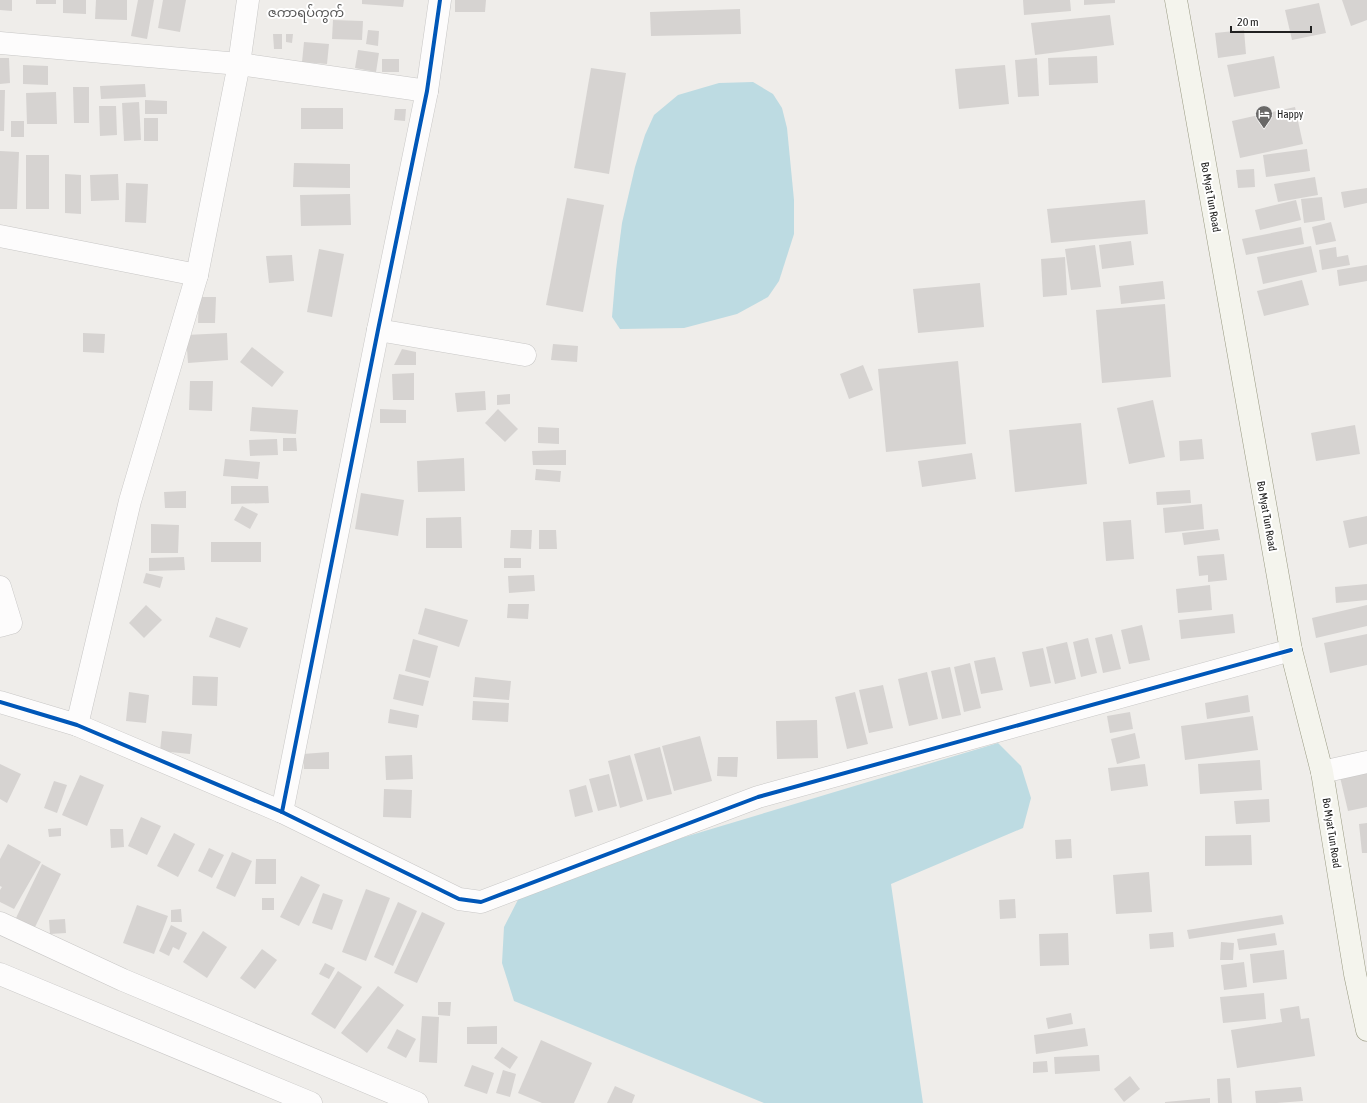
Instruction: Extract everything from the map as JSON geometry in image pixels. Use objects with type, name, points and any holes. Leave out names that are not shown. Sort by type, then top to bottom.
[{"type":"main road","name":"Bo Myat Tun Road","points":[[1176,0],[1291,650],[1322,772],[1361,973],[1367,1030]]},
{"type":"street","points":[[76,725],[130,501],[197,275],[239,64],[248,0]]},
{"type":"street","points":[[282,812],[427,91],[440,0]]},
{"type":"street","points":[[0,43],[239,64],[427,91]]},
{"type":"street","points":[[0,236],[197,275]]},
{"type":"street","points":[[378,330],[525,355]]},
{"type":"street","points":[[0,587],[11,623],[0,626]]},
{"type":"street","points":[[0,702],[76,725],[282,812],[459,899],[481,902],[758,797],[1291,650]]},
{"type":"street","points":[[1322,772],[1367,762]]},
{"type":"street","points":[[0,923],[123,980],[417,1103]]},
{"type":"street","points":[[0,974],[311,1103]]},
{"type":"water","points":[[753,82],[773,94],[782,108],[787,128],[794,200],[794,234],[779,281],[768,297],[737,314],[684,328],[620,329],[612,317],[622,223],[635,167],[645,135],[654,115],[678,95],[719,83]]},
{"type":"water","points":[[998,743],[1021,766],[1031,798],[1023,828],[891,884],[923,1103],[764,1103],[514,1001],[502,963],[504,927],[524,888],[571,871]]},
{"type":"building","points":[[0,0],[12,0],[12,11],[0,10]]},
{"type":"building","points":[[36,0],[56,0],[56,4],[36,4]]},
{"type":"building","points":[[63,0],[86,0],[86,14],[63,13]]},
{"type":"building","points":[[96,0],[127,0],[127,20],[95,19]]},
{"type":"building","points":[[138,0],[154,0],[147,39],[131,36]]},
{"type":"building","points":[[163,0],[186,0],[180,32],[158,28]]},
{"type":"building","points":[[362,0],[404,0],[403,7],[362,4]]},
{"type":"building","points":[[455,0],[486,0],[485,12],[455,12]]},
{"type":"building","points":[[1023,0],[1070,0],[1071,11],[1024,15]]},
{"type":"building","points":[[1084,0],[1115,0],[1115,3],[1084,5]]},
{"type":"building","points":[[1342,0],[1367,0],[1367,20],[1351,26]]},
{"type":"building","points":[[1319,3],[1326,33],[1292,40],[1285,10]]},
{"type":"building","points":[[740,9],[741,34],[651,36],[650,12]]},
{"type":"building","points":[[1110,15],[1114,45],[1035,55],[1031,23]]},
{"type":"building","points":[[333,20],[363,21],[362,40],[332,39]]},
{"type":"building","points":[[368,30],[379,31],[378,46],[366,44]]},
{"type":"building","points":[[1244,30],[1246,54],[1218,58],[1215,33]]},
{"type":"building","points":[[273,34],[282,34],[282,49],[274,49]]},
{"type":"building","points":[[286,34],[293,34],[292,43],[286,42]]},
{"type":"building","points":[[304,42],[329,44],[327,64],[302,62]]},
{"type":"building","points":[[358,50],[379,53],[376,72],[355,68]]},
{"type":"building","points":[[1097,56],[1098,83],[1049,85],[1048,58]]},
{"type":"building","points":[[1274,56],[1280,88],[1234,97],[1227,65]]},
{"type":"building","points":[[0,58],[9,58],[10,83],[0,84]]},
{"type":"building","points":[[1037,58],[1039,96],[1018,97],[1015,60]]},
{"type":"building","points":[[382,59],[399,59],[399,72],[382,72]]},
{"type":"building","points":[[23,65],[48,66],[48,85],[23,84]]},
{"type":"building","points":[[1005,65],[1009,104],[959,109],[955,69]]},
{"type":"building","points":[[591,68],[626,73],[609,174],[574,168]]},
{"type":"building","points":[[145,84],[146,97],[101,99],[100,86]]},
{"type":"building","points":[[73,87],[89,87],[89,123],[74,123]]},
{"type":"building","points":[[0,90],[5,90],[4,131],[0,131]]},
{"type":"building","points":[[56,92],[57,124],[27,124],[26,93]]},
{"type":"building","points":[[145,100],[167,101],[167,114],[145,114]]},
{"type":"building","points":[[139,102],[141,140],[124,141],[122,103]]},
{"type":"building","points":[[99,106],[116,106],[117,135],[100,136]]},
{"type":"building","points":[[1295,107],[1303,144],[1240,158],[1232,121]]},
{"type":"building","points":[[301,108],[343,108],[343,129],[301,129]]},
{"type":"building","points":[[395,109],[406,109],[405,121],[394,120]]},
{"type":"building","points":[[144,118],[158,118],[158,141],[144,141]]},
{"type":"building","points":[[11,121],[24,121],[24,137],[11,137]]},
{"type":"building","points":[[1307,149],[1310,171],[1266,177],[1263,155]]},
{"type":"building","points":[[0,151],[19,152],[17,209],[0,209]]},
{"type":"building","points":[[26,155],[49,155],[49,209],[26,209]]},
{"type":"building","points":[[294,163],[350,164],[350,188],[293,187]]},
{"type":"building","points":[[1254,169],[1255,187],[1238,188],[1236,170]]},
{"type":"building","points":[[65,174],[81,175],[81,214],[65,213]]},
{"type":"building","points":[[118,174],[119,200],[91,201],[90,175]]},
{"type":"building","points":[[1315,177],[1318,195],[1278,202],[1274,184]]},
{"type":"building","points":[[126,183],[148,184],[146,223],[125,222]]},
{"type":"building","points":[[1367,188],[1367,203],[1344,208],[1341,192]]},
{"type":"building","points":[[350,194],[351,225],[301,226],[300,195]]},
{"type":"building","points":[[1322,197],[1325,220],[1304,223],[1301,199]]},
{"type":"building","points":[[567,198],[604,205],[583,312],[546,305]]},
{"type":"building","points":[[1145,200],[1148,234],[1051,243],[1047,209]]},
{"type":"building","points":[[1296,200],[1301,220],[1260,230],[1255,210]]},
{"type":"building","points":[[1331,222],[1336,241],[1316,245],[1312,227]]},
{"type":"building","points":[[1301,227],[1304,244],[1246,255],[1242,239]]},
{"type":"building","points":[[1131,241],[1134,265],[1102,269],[1099,245]]},
{"type":"building","points":[[1095,245],[1101,287],[1071,290],[1065,249]]},
{"type":"building","points":[[1311,246],[1317,272],[1263,284],[1257,257]]},
{"type":"building","points":[[1336,247],[1337,257],[1348,255],[1350,265],[1322,270],[1319,250]]},
{"type":"building","points":[[319,249],[344,254],[332,317],[307,312]]},
{"type":"building","points":[[292,255],[294,281],[269,283],[266,256]]},
{"type":"building","points":[[1065,257],[1067,295],[1043,297],[1041,259]]},
{"type":"building","points":[[1367,265],[1367,281],[1339,286],[1337,270]]},
{"type":"building","points":[[1302,280],[1309,305],[1264,316],[1257,291]]},
{"type":"building","points":[[1163,281],[1165,299],[1121,304],[1119,286]]},
{"type":"building","points":[[980,283],[984,327],[918,333],[913,289]]},
{"type":"building","points":[[199,297],[216,297],[215,323],[198,323]]},
{"type":"building","points":[[1165,304],[1171,377],[1102,383],[1096,310]]},
{"type":"building","points":[[83,333],[105,334],[104,353],[83,352]]},
{"type":"building","points":[[227,333],[228,360],[188,363],[186,335]]},
{"type":"building","points":[[553,344],[578,346],[577,362],[551,360]]},
{"type":"building","points":[[252,347],[284,372],[272,387],[240,362]]},
{"type":"building","points":[[402,349],[416,352],[416,365],[394,365]]},
{"type":"building","points":[[958,361],[966,444],[886,452],[878,369]]},
{"type":"building","points":[[863,365],[873,390],[849,399],[840,374]]},
{"type":"building","points":[[414,373],[414,400],[393,400],[392,374]]},
{"type":"building","points":[[190,381],[213,381],[212,411],[189,410]]},
{"type":"building","points":[[485,391],[486,410],[457,412],[455,393]]},
{"type":"building","points":[[510,394],[510,404],[497,405],[497,395]]},
{"type":"building","points":[[1153,400],[1165,457],[1129,464],[1117,408]]},
{"type":"building","points":[[252,407],[298,410],[296,434],[250,431]]},
{"type":"building","points":[[380,409],[406,410],[406,423],[380,423]]},
{"type":"building","points":[[498,409],[518,429],[505,442],[485,423]]},
{"type":"building","points":[[1081,423],[1087,484],[1015,492],[1009,430]]},
{"type":"building","points":[[1355,425],[1360,454],[1316,461],[1311,433]]},
{"type":"building","points":[[538,427],[559,428],[559,444],[538,443]]},
{"type":"building","points":[[283,438],[296,438],[297,451],[283,451]]},
{"type":"building","points":[[277,439],[278,455],[250,456],[249,440]]},
{"type":"building","points":[[1202,439],[1204,459],[1180,461],[1179,441]]},
{"type":"building","points":[[566,450],[566,465],[533,465],[532,451]]},
{"type":"building","points":[[972,453],[976,479],[922,487],[918,461]]},
{"type":"building","points":[[464,458],[465,491],[418,492],[417,461]]},
{"type":"building","points":[[225,459],[260,462],[258,479],[223,476]]},
{"type":"building","points":[[536,469],[561,471],[560,482],[535,480]]},
{"type":"building","points":[[231,486],[268,486],[269,503],[231,504]]},
{"type":"building","points":[[1190,490],[1191,503],[1157,505],[1156,492]]},
{"type":"building","points":[[186,491],[186,508],[165,508],[164,492]]},
{"type":"building","points":[[361,493],[404,500],[398,536],[355,529]]},
{"type":"building","points":[[1202,504],[1204,529],[1165,533],[1163,508]]},
{"type":"building","points":[[242,506],[258,514],[250,529],[234,520]]},
{"type":"building","points":[[1367,516],[1367,544],[1349,548],[1343,521]]},
{"type":"building","points":[[461,517],[462,548],[426,548],[426,518]]},
{"type":"building","points":[[1131,520],[1134,559],[1106,561],[1103,522]]},
{"type":"building","points":[[151,524],[179,525],[178,553],[151,553]]},
{"type":"building","points":[[1218,529],[1220,540],[1184,545],[1182,533]]},
{"type":"building","points":[[511,530],[532,530],[531,549],[510,548]]},
{"type":"building","points":[[539,530],[556,530],[557,549],[539,549]]},
{"type":"building","points":[[211,542],[261,542],[261,562],[211,562]]},
{"type":"building","points":[[1224,554],[1227,580],[1208,582],[1208,575],[1199,576],[1197,556]]},
{"type":"building","points":[[184,557],[185,570],[149,571],[149,558]]},
{"type":"building","points":[[504,558],[521,558],[521,568],[504,568]]},
{"type":"building","points":[[146,573],[163,577],[160,588],[143,583]]},
{"type":"building","points":[[534,575],[535,591],[509,593],[508,576]]},
{"type":"building","points":[[1367,584],[1367,600],[1336,603],[1335,587]]},
{"type":"building","points":[[1210,585],[1212,610],[1178,613],[1176,589]]},
{"type":"building","points":[[508,604],[529,604],[528,619],[507,618]]},
{"type":"building","points":[[146,605],[162,620],[144,638],[129,623]]},
{"type":"building","points":[[1367,605],[1367,626],[1316,638],[1312,618]]},
{"type":"building","points":[[425,608],[468,620],[459,647],[418,634]]},
{"type":"building","points":[[1233,614],[1235,633],[1181,639],[1179,620]]},
{"type":"building","points":[[216,617],[248,628],[240,648],[209,637]]},
{"type":"building","points":[[1142,625],[1150,660],[1129,664],[1121,630]]},
{"type":"building","points":[[1112,634],[1121,669],[1103,673],[1095,638]]},
{"type":"building","points":[[1367,634],[1367,665],[1330,673],[1324,643]]},
{"type":"building","points":[[1088,638],[1097,673],[1081,677],[1073,642]]},
{"type":"building","points":[[413,639],[438,646],[430,678],[405,671]]},
{"type":"building","points":[[1067,642],[1076,679],[1055,684],[1046,647]]},
{"type":"building","points":[[1043,648],[1051,683],[1030,687],[1022,652]]},
{"type":"building","points":[[995,657],[1003,690],[981,694],[974,661]]},
{"type":"building","points":[[970,663],[981,708],[964,712],[954,667]]},
{"type":"building","points":[[950,667],[961,715],[942,719],[931,671]]},
{"type":"building","points":[[927,672],[938,719],[909,726],[898,679]]},
{"type":"building","points":[[399,674],[429,681],[423,706],[393,699]]},
{"type":"building","points":[[193,676],[218,677],[217,706],[192,705]]},
{"type":"building","points":[[475,677],[511,681],[509,700],[473,697]]},
{"type":"building","points":[[883,685],[893,728],[869,733],[859,690]]},
{"type":"building","points":[[129,692],[149,695],[146,723],[126,721]]},
{"type":"building","points":[[855,692],[868,744],[847,749],[835,697]]},
{"type":"building","points":[[1248,695],[1250,712],[1207,719],[1205,703]]},
{"type":"building","points":[[473,701],[509,703],[508,722],[472,720]]},
{"type":"building","points":[[390,709],[419,715],[417,728],[388,723]]},
{"type":"building","points":[[1130,712],[1133,729],[1110,733],[1107,716]]},
{"type":"building","points":[[1253,716],[1258,750],[1185,760],[1181,726]]},
{"type":"building","points":[[817,720],[818,758],[777,759],[776,721]]},
{"type":"building","points":[[162,731],[192,734],[190,754],[160,751]]},
{"type":"building","points":[[1135,733],[1140,758],[1117,764],[1111,739]]},
{"type":"building","points":[[700,736],[712,781],[674,791],[662,746]]},
{"type":"building","points":[[660,747],[672,794],[647,800],[634,754]]},
{"type":"building","points":[[329,752],[329,769],[304,769],[303,754]]},
{"type":"building","points":[[412,755],[413,779],[386,780],[385,756]]},
{"type":"building","points":[[630,755],[643,801],[620,808],[608,761]]},
{"type":"building","points":[[718,757],[738,757],[737,777],[717,776]]},
{"type":"building","points":[[1260,760],[1262,790],[1200,794],[1198,764]]},
{"type":"building","points":[[0,764],[21,774],[7,803],[0,799]]},
{"type":"building","points":[[1145,764],[1148,786],[1111,791],[1108,768]]},
{"type":"building","points":[[1367,771],[1367,807],[1348,811],[1340,777]]},
{"type":"building","points":[[609,774],[617,806],[598,811],[589,779]]},
{"type":"building","points":[[80,775],[104,785],[87,826],[62,815]]},
{"type":"building","points":[[54,781],[67,785],[57,813],[44,808]]},
{"type":"building","points":[[586,785],[593,812],[575,817],[569,790]]},
{"type":"building","points":[[384,789],[412,790],[411,818],[383,817]]},
{"type":"building","points":[[1269,799],[1270,822],[1236,824],[1234,801]]},
{"type":"building","points":[[141,817],[161,826],[147,855],[128,846]]},
{"type":"building","points":[[1367,823],[1367,853],[1362,853],[1359,824]]},
{"type":"building","points":[[61,828],[61,836],[49,837],[48,829]]},
{"type":"building","points":[[110,829],[123,829],[124,847],[111,848]]},
{"type":"building","points":[[174,833],[195,844],[178,877],[157,866]]},
{"type":"building","points":[[1251,835],[1252,865],[1205,866],[1205,836]]},
{"type":"building","points":[[1071,839],[1072,858],[1056,859],[1055,840]]},
{"type":"building","points":[[8,844],[41,862],[14,909],[0,902],[0,890],[2,887],[0,886],[0,859]]},
{"type":"building","points":[[209,848],[224,855],[212,878],[198,871]]},
{"type":"building","points":[[232,852],[252,861],[235,897],[216,888]]},
{"type":"building","points":[[256,859],[276,859],[276,884],[255,884]]},
{"type":"building","points":[[42,864],[61,874],[35,927],[16,918]]},
{"type":"building","points":[[1149,872],[1152,912],[1116,914],[1113,875]]},
{"type":"building","points":[[301,876],[320,885],[299,926],[280,917]]},
{"type":"building","points":[[366,889],[390,898],[366,961],[342,952]]},
{"type":"building","points":[[323,893],[343,900],[332,930],[312,923]]},
{"type":"building","points":[[262,898],[274,898],[274,910],[262,910]]},
{"type":"building","points":[[1015,899],[1016,918],[1000,919],[999,900]]},
{"type":"building","points":[[398,902],[417,911],[393,966],[374,957]]},
{"type":"building","points":[[137,905],[168,916],[154,954],[123,943]]},
{"type":"building","points":[[181,909],[182,922],[171,922],[171,910]]},
{"type":"building","points":[[422,912],[445,923],[417,983],[394,973]]},
{"type":"building","points":[[1282,915],[1284,924],[1189,939],[1187,930]]},
{"type":"building","points":[[65,919],[66,933],[50,934],[49,920]]},
{"type":"building","points":[[171,925],[187,933],[179,950],[173,947],[169,956],[159,951]]},
{"type":"building","points":[[203,931],[227,947],[207,978],[183,962]]},
{"type":"building","points":[[1173,932],[1174,947],[1150,949],[1149,934]]},
{"type":"building","points":[[1068,933],[1069,965],[1040,966],[1039,934]]},
{"type":"building","points":[[1275,933],[1277,945],[1239,950],[1237,939]]},
{"type":"building","points":[[1221,942],[1234,943],[1233,960],[1220,960]]},
{"type":"building","points":[[262,949],[277,960],[255,989],[240,978]]},
{"type":"building","points":[[1284,950],[1287,979],[1253,983],[1250,954]]},
{"type":"building","points":[[1244,962],[1247,987],[1224,990],[1221,965]]},
{"type":"building","points":[[325,963],[335,968],[329,979],[319,974]]},
{"type":"building","points":[[338,971],[362,987],[335,1029],[311,1014]]},
{"type":"building","points":[[378,986],[404,1005],[367,1053],[341,1033]]},
{"type":"building","points":[[1264,993],[1266,1019],[1223,1023],[1220,997]]},
{"type":"building","points":[[438,1002],[451,1002],[450,1016],[438,1015]]},
{"type":"building","points":[[1299,1006],[1301,1019],[1309,1018],[1315,1056],[1237,1068],[1231,1030],[1282,1022],[1280,1009]]},
{"type":"building","points":[[1071,1013],[1073,1024],[1048,1029],[1046,1018]]},
{"type":"building","points":[[422,1016],[439,1017],[437,1063],[419,1062]]},
{"type":"building","points":[[497,1026],[497,1044],[467,1044],[467,1027]]},
{"type":"building","points":[[1085,1028],[1088,1046],[1036,1054],[1034,1035]]},
{"type":"building","points":[[397,1029],[416,1039],[406,1058],[387,1048]]},
{"type":"building","points":[[541,1040],[592,1063],[574,1103],[542,1103],[518,1093]]},
{"type":"building","points":[[502,1047],[518,1057],[510,1069],[494,1058]]},
{"type":"building","points":[[1099,1055],[1100,1071],[1055,1074],[1054,1057]]},
{"type":"building","points":[[1047,1061],[1048,1072],[1033,1073],[1033,1062]]},
{"type":"building","points":[[472,1065],[494,1073],[487,1094],[464,1086]]},
{"type":"building","points":[[503,1070],[516,1074],[510,1097],[496,1093]]},
{"type":"building","points":[[1130,1076],[1140,1089],[1124,1102],[1114,1089]]},
{"type":"building","points":[[1230,1078],[1232,1103],[1218,1103],[1217,1079]]},
{"type":"building","points":[[615,1086],[635,1095],[632,1103],[607,1103]]},
{"type":"building","points":[[1301,1087],[1303,1101],[1256,1103],[1255,1091]]},
{"type":"building","points":[[1210,1098],[1210,1103],[1165,1103],[1165,1102]]},
{"type":"cycle path","points":[[282,812],[427,91],[440,0]]},
{"type":"cycle path","points":[[0,702],[77,725],[282,812],[459,899],[481,902],[758,797],[1291,650]]},
{"type":"place","name":"Happy","points":[[1264,129]]},
{"type":"district","name":"ဇကာရပ်ကွက်","points":[[306,12]]}]
